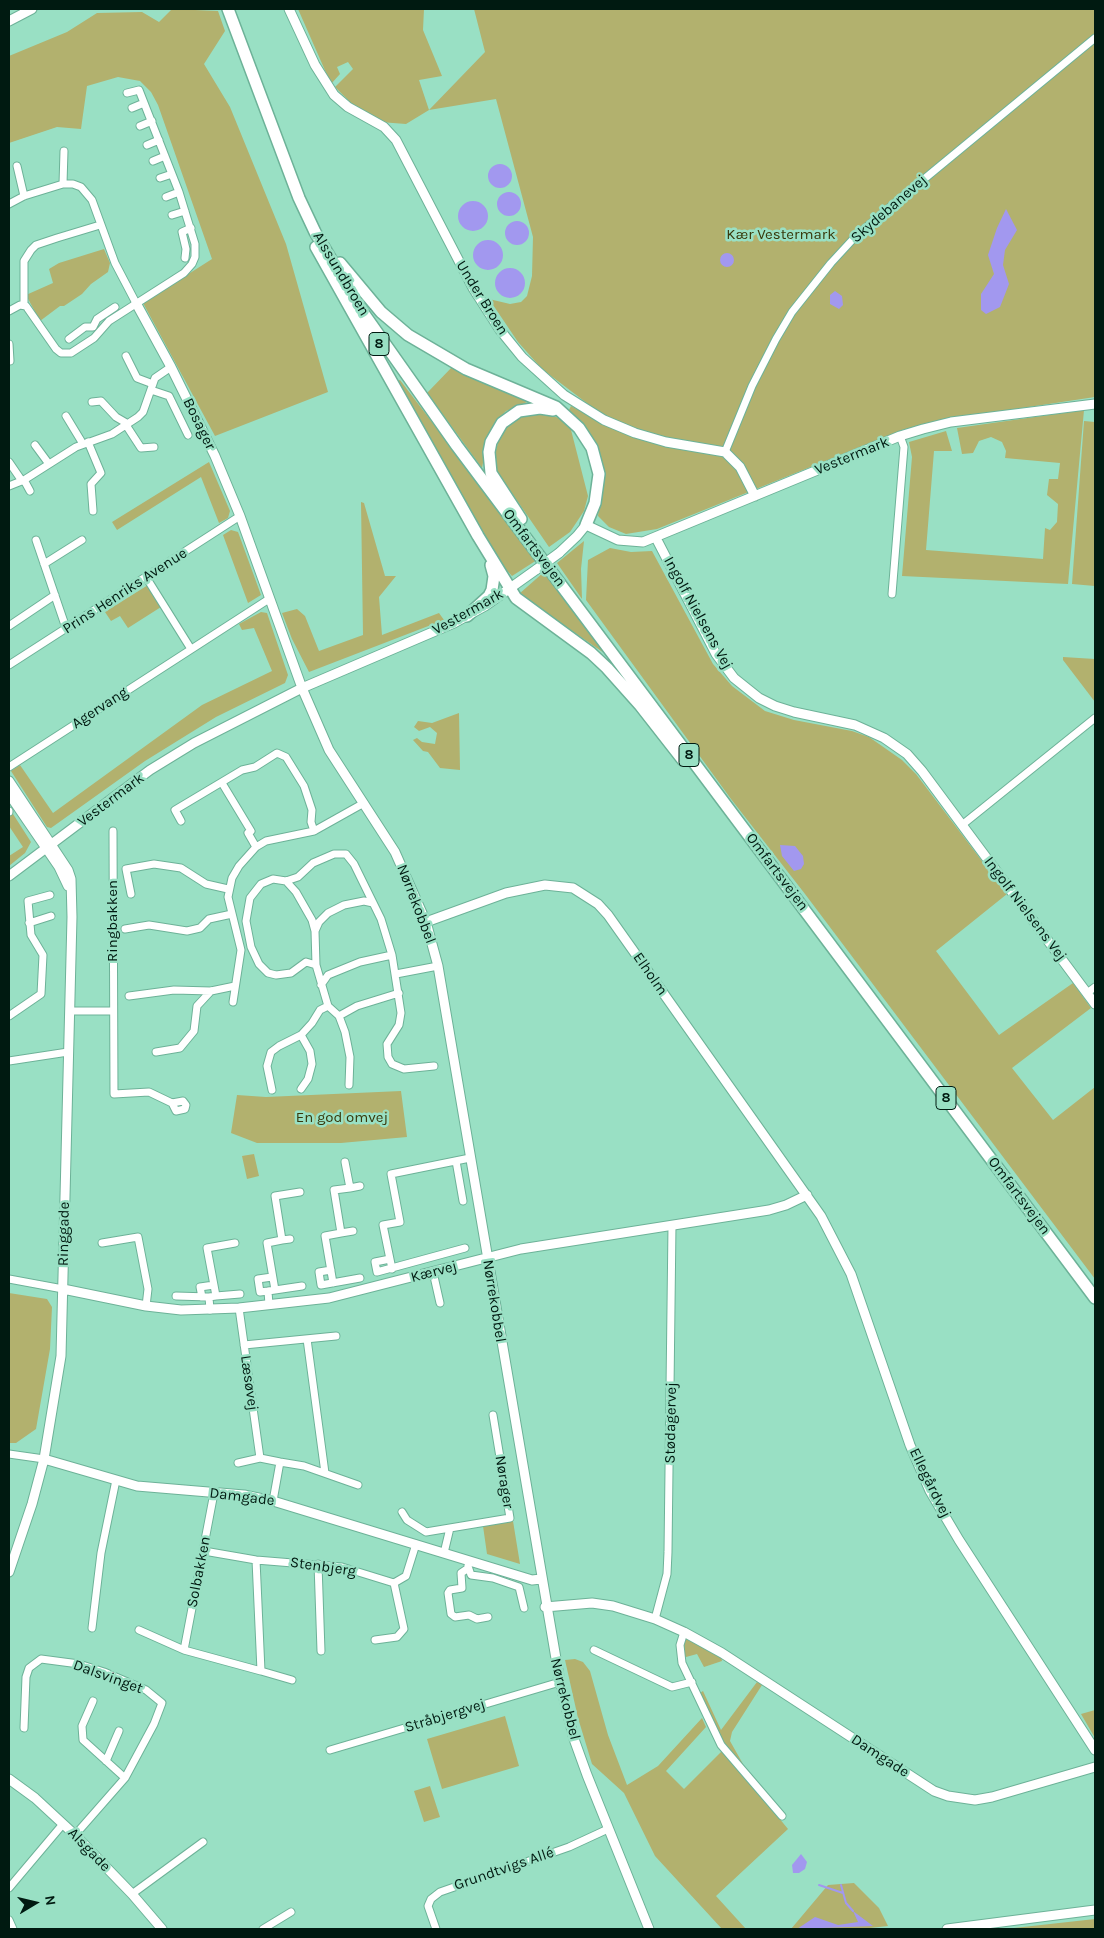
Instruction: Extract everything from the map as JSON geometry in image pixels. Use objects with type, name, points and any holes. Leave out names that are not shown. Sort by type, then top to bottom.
[{"type":"highway","name":"Alssundbroen","points":[[222,9],[282,156],[316,232],[349,290],[457,446]]},
{"type":"highway","name":"Alssundbroen","points":[[228,9],[282,172],[310,235],[371,333],[457,446]]},
{"type":"highway","points":[[282,156],[326,242],[345,270],[381,312],[431,351],[496,383],[551,405],[580,428],[592,448],[598,474],[595,503],[586,525]]},
{"type":"highway","points":[[310,235],[322,260],[478,536],[516,598],[591,653],[621,683],[758,856],[797,899]]},
{"type":"highway","points":[[571,420],[551,409],[535,408],[519,411],[510,416],[496,432],[490,447],[489,463],[496,483],[556,570],[581,611]]},
{"type":"highway","name":"Omfartsvejen","points":[[457,446],[1095,1298]]},
{"type":"highway","points":[[468,616],[489,596],[494,585],[492,567],[478,536]]},
{"type":"street","points":[[9,21],[32,9]]},
{"type":"street","name":"Under Broen","points":[[289,9],[315,65],[334,95],[348,107],[384,127],[396,140],[473,288],[500,330],[522,357],[564,395],[604,420],[635,433],[666,442],[725,452]]},
{"type":"street","name":"Skydebanevej","points":[[725,452],[752,386],[776,338],[792,312],[831,263],[855,237],[883,213],[1095,38]]},
{"type":"street","points":[[100,225],[36,245],[24,261],[24,305],[61,353],[70,353],[99,334],[109,321],[184,273],[192,264],[195,252],[191,228],[152,121],[139,90],[127,94]]},
{"type":"street","points":[[132,108],[144,103]]},
{"type":"street","points":[[140,126],[152,121]]},
{"type":"street","points":[[147,145],[159,140]]},
{"type":"street","points":[[9,204],[24,196],[63,184],[64,151]]},
{"type":"street","points":[[153,161],[165,156]]},
{"type":"street","points":[[17,166],[24,196]]},
{"type":"street","points":[[160,178],[172,174]]},
{"type":"street","name":"Bosager","points":[[63,184],[72,184],[87,192],[115,263],[171,367],[215,456],[240,516],[302,688]]},
{"type":"street","points":[[166,197],[179,192]]},
{"type":"street","points":[[172,215],[185,211]]},
{"type":"street","points":[[185,258],[186,249],[182,232],[191,228]]},
{"type":"street","points":[[9,311],[24,305]]},
{"type":"street","points":[[93,327],[97,319],[115,307]]},
{"type":"street","points":[[69,338],[85,327],[93,327],[99,334]]},
{"type":"street","points":[[9,344],[10,362]]},
{"type":"street","points":[[126,356],[137,378],[169,396],[188,435]]},
{"type":"street","points":[[9,486],[23,481],[85,443],[112,434],[127,424],[143,412],[152,387],[160,374],[171,367]]},
{"type":"street","points":[[92,402],[100,401],[116,418],[127,424],[141,448],[154,447]]},
{"type":"street","name":"Vestermark","points":[[9,876],[157,765],[194,743],[302,688],[468,616],[537,569],[577,536],[586,525],[618,540],[632,543],[656,538],[900,436],[950,422],[1095,404]]},
{"type":"street","points":[[66,416],[85,443],[101,473],[91,484],[93,511]]},
{"type":"street","name":"Vestermark","points":[[892,594],[904,447],[900,436]]},
{"type":"street","points":[[35,445],[49,464]]},
{"type":"street","points":[[725,452],[740,467],[756,496]]},
{"type":"street","points":[[9,462],[30,491]]},
{"type":"street","name":"Prins Henriks Avenue","points":[[9,666],[240,516]]},
{"type":"street","name":"Ingolf Nielsens Vej","points":[[656,538],[716,654],[734,678],[759,698],[775,706],[855,725],[884,738],[907,754],[922,770],[1095,1004]]},
{"type":"street","points":[[36,540],[66,628]]},
{"type":"street","points":[[44,564],[82,540]]},
{"type":"street","points":[[146,577],[191,649]]},
{"type":"street","points":[[9,626],[55,595]]},
{"type":"street","name":"Agervang","points":[[9,767],[270,598]]},
{"type":"street","name":"Nørrekobbel","points":[[302,688],[329,750],[395,852],[426,922],[438,966],[540,1579],[560,1682],[574,1739],[649,1929]]},
{"type":"street","points":[[962,825],[1095,718]]},
{"type":"street","points":[[181,820],[175,810],[242,770],[254,767],[277,753],[286,757],[304,786],[312,810],[311,822],[314,831]]},
{"type":"street","points":[[9,781],[49,847]]},
{"type":"street","points":[[222,783],[251,831],[248,833],[256,846]]},
{"type":"street","points":[[9,794],[49,847]]},
{"type":"street","points":[[233,1002],[240,950],[228,897],[228,888],[239,866],[256,846],[274,838],[314,831],[364,802]]},
{"type":"street","name":"Ringbakken","points":[[113,831],[114,1094],[150,1092],[172,1103]]},
{"type":"street","name":"Ringgade","points":[[9,1572],[32,1504],[44,1460],[61,1356],[70,1010],[70,890],[68,870],[49,847]]},
{"type":"street","points":[[315,950],[306,962],[291,973],[276,975],[268,973],[259,964],[248,934],[246,912],[254,891],[267,880],[279,878],[286,880],[298,877],[322,858],[341,852],[350,857],[369,893],[392,955],[399,992],[401,1020],[387,1044],[392,1064],[404,1069],[434,1066]]},
{"type":"street","points":[[131,894],[126,869],[154,864],[181,868],[206,884],[228,888]]},
{"type":"street","points":[[296,892],[298,877]]},
{"type":"street","points":[[286,880],[315,921],[317,968],[328,1006],[339,1016],[348,1046],[349,1085]]},
{"type":"street","name":"Elholm","points":[[426,922],[534,886],[557,884],[573,888],[592,899],[608,914],[807,1195]]},
{"type":"street","points":[[364,900],[369,893]]},
{"type":"street","points":[[9,1016],[41,994],[43,955],[31,935],[28,901],[50,894]]},
{"type":"street","points":[[315,921],[336,908],[364,900],[373,903]]},
{"type":"street","points":[[125,929],[149,925],[187,931],[200,928],[209,919],[232,914]]},
{"type":"street","points":[[29,923],[51,916]]},
{"type":"street","points":[[321,985],[328,975],[360,962],[392,955]]},
{"type":"street","points":[[306,962],[328,975]]},
{"type":"street","points":[[396,974],[438,966]]},
{"type":"street","points":[[129,996],[174,990],[211,991],[235,986]]},
{"type":"street","points":[[1087,993],[1095,987]]},
{"type":"street","points":[[156,1052],[180,1048],[194,1031],[197,1006],[211,991]]},
{"type":"street","points":[[339,1016],[357,1006],[399,992]]},
{"type":"street","points":[[272,1090],[267,1066],[271,1052],[301,1035],[320,1010],[328,1006]]},
{"type":"street","points":[[70,1010],[113,1011]]},
{"type":"street","points":[[301,1035],[310,1051],[312,1064],[308,1079],[301,1089]]},
{"type":"street","points":[[9,1061],[68,1052]]},
{"type":"street","points":[[388,1284],[390,1259],[383,1225],[400,1222],[391,1174],[470,1158]]},
{"type":"street","points":[[456,1161],[463,1201]]},
{"type":"street","points":[[345,1162],[350,1188]]},
{"type":"street","points":[[342,1233],[334,1190],[360,1186]]},
{"type":"street","points":[[269,1305],[272,1277],[267,1243],[286,1239],[275,1196],[300,1192]]},
{"type":"street","name":"Kærvej","points":[[9,1279],[146,1306],[210,1310],[269,1305],[329,1298],[521,1249],[779,1208],[807,1195]]},
{"type":"street","name":"Ellegårdvej","points":[[807,1195],[833,1238],[851,1274],[910,1445],[930,1491],[959,1540],[1095,1750]]},
{"type":"street","name":"Stødagervej","points":[[654,1619],[667,1574],[672,1225]]},
{"type":"street","points":[[329,1298],[331,1270],[325,1236],[353,1231]]},
{"type":"street","points":[[102,1243],[138,1237],[148,1289],[146,1306]]},
{"type":"street","points":[[210,1310],[209,1297],[214,1285],[207,1248],[235,1243]]},
{"type":"street","points":[[390,1259],[375,1262],[377,1272],[465,1248]]},
{"type":"street","points":[[331,1270],[319,1272],[321,1285],[360,1278]]},
{"type":"street","points":[[433,1272],[440,1303]]},
{"type":"street","points":[[272,1277],[258,1280],[260,1292],[302,1286]]},
{"type":"street","points":[[209,1297],[200,1287],[214,1285]]},
{"type":"street","points":[[176,1296],[209,1297],[240,1294]]},
{"type":"street","name":"Læsøvej","points":[[239,1308],[260,1458]]},
{"type":"street","points":[[244,1345],[336,1336]]},
{"type":"street","points":[[307,1339],[325,1473]]},
{"type":"street","name":"Nørager","points":[[402,1512],[407,1520],[426,1532],[510,1518],[493,1415]]},
{"type":"street","name":"Damgade","points":[[9,1454],[44,1460],[156,1489],[273,1500],[444,1553],[469,1565],[532,1580],[540,1579]]},
{"type":"street","points":[[238,1463],[260,1458],[325,1473],[358,1485]]},
{"type":"street","points":[[273,1500],[280,1462]]},
{"type":"street","points":[[92,1628],[100,1553],[116,1480]]},
{"type":"street","name":"Solbakken","points":[[184,1650],[214,1493]]},
{"type":"street","points":[[444,1553],[450,1528]]},
{"type":"street","points":[[375,1640],[397,1637],[404,1629],[394,1583],[406,1576],[416,1544]]},
{"type":"street","name":"Stenbjerg","points":[[204,1552],[256,1560],[342,1567],[394,1583]]},
{"type":"street","points":[[256,1560],[260,1671]]},
{"type":"street","points":[[318,1564],[321,1651]]},
{"type":"street","points":[[469,1565],[461,1573],[462,1588],[450,1590],[448,1594],[451,1614],[455,1618],[469,1615],[476,1619],[488,1617]]},
{"type":"street","name":"Damgade","points":[[469,1565],[471,1575],[493,1578],[519,1587],[524,1608]]},
{"type":"street","name":"Damgade","points":[[545,1607],[592,1603],[613,1606],[654,1619],[684,1632],[722,1653],[934,1791],[948,1796],[975,1800],[992,1798],[1095,1767]]},
{"type":"street","points":[[139,1630],[184,1650],[292,1680]]},
{"type":"street","points":[[684,1632],[680,1653],[721,1745],[782,1816]]},
{"type":"street","points":[[594,1650],[672,1687],[692,1682]]},
{"type":"street","name":"Dalsvinget","points":[[24,1728],[26,1677],[29,1668],[42,1659],[79,1664],[146,1690],[162,1702],[162,1708],[124,1778],[75,1834]]},
{"type":"street","name":"Stråbjergvej","points":[[330,1750],[560,1682]]},
{"type":"street","name":"Dalsvinget","points":[[93,1701],[82,1726],[83,1740],[124,1778]]},
{"type":"street","points":[[106,1761],[120,1731]]},
{"type":"street","name":"Alsgade","points":[[9,1778],[75,1834],[132,1894],[162,1929]]},
{"type":"street","points":[[9,1888],[63,1824]]},
{"type":"street","name":"Grundtvigs Allé","points":[[436,1929],[428,1906],[431,1899],[440,1892],[569,1846],[608,1829]]},
{"type":"street","points":[[132,1894],[203,1842]]},
{"type":"street","points":[[947,1929],[1095,1910]]},
{"type":"street","points":[[263,1929],[291,1912]]},
{"type":"street","points":[[9,1920],[14,1929]]},
{"type":"green space","points":[[172,9],[218,11],[225,31],[204,64],[230,107],[286,244],[328,392],[215,436],[143,303],[212,259],[158,105],[151,92],[140,81],[118,77],[87,86],[81,129],[57,127],[9,143],[9,56],[67,32],[97,13],[142,12],[159,22]]},
{"type":"green space","points":[[298,9],[424,9],[423,30],[442,76],[419,80],[429,110],[406,124],[380,122],[354,106],[335,87],[353,69],[348,62],[337,67],[340,74],[331,84]]},
{"type":"green space","name":"Kær Vestermark","points":[[474,9],[1095,9],[1095,397],[936,421],[902,430],[657,529],[626,534],[609,527],[598,516],[603,478],[595,443],[585,426],[569,410],[571,406],[586,414],[588,404],[542,369],[518,342],[489,299],[510,304],[521,302],[527,296],[532,276],[533,237],[496,99],[429,110],[485,52]]},
{"type":"green space","points":[[104,249],[110,263],[108,272],[91,284],[82,294],[64,306],[60,306],[40,321],[26,295],[53,283],[49,269],[59,263]]},
{"type":"green space","points":[[453,366],[532,400],[506,411],[495,423],[487,442],[482,468],[427,393]]},
{"type":"green space","points":[[400,380],[537,560],[512,576],[498,561],[395,382]]},
{"type":"green space","points":[[1084,410],[1068,584],[902,576],[912,457],[909,442],[946,431],[952,451],[934,451],[926,550],[1043,559],[1045,528],[1050,530],[1057,522],[1058,504],[1047,495],[1049,479],[1058,479],[1060,463],[1005,458],[1006,451],[1002,442],[991,437],[979,441],[973,453],[962,454],[957,428]]},
{"type":"green space","points":[[540,412],[559,418],[570,426],[588,496],[584,511],[570,532],[549,547],[496,470],[495,453],[500,436],[508,425],[521,414]]},
{"type":"green space","points":[[1084,421],[1095,422],[1095,586],[1072,584]]},
{"type":"green space","points":[[209,462],[230,511],[228,518],[219,523],[201,477],[117,530],[112,522]]},
{"type":"green space","points":[[361,502],[364,503],[385,576],[396,576],[379,597],[382,635],[439,613],[444,620],[309,672],[292,639],[282,613],[297,609],[305,616],[319,651],[363,635]]},
{"type":"green space","points":[[231,530],[238,532],[261,595],[248,603],[223,535]]},
{"type":"green space","points":[[584,541],[581,569],[582,599],[557,563]]},
{"type":"green space","points":[[610,548],[631,552],[652,551],[713,664],[732,686],[765,711],[794,720],[852,731],[869,737],[902,760],[916,774],[1007,894],[936,951],[999,1035],[1073,983],[1091,1008],[1012,1068],[1053,1120],[1095,1087],[1095,1279],[805,894],[731,799],[586,600],[588,560]]},
{"type":"green space","points":[[544,572],[604,653],[519,594]]},
{"type":"green space","points":[[148,585],[161,607],[128,628],[120,616],[111,621],[105,612]]},
{"type":"green space","points":[[261,612],[267,613],[288,675],[285,683],[216,717],[145,761],[51,828],[47,827],[11,771],[20,765],[53,813],[202,705],[272,671],[254,628],[242,630],[239,624]]},
{"type":"green space","points":[[1063,657],[1095,659],[1095,702],[1063,660]]},
{"type":"green space","points":[[459,713],[460,770],[440,768],[428,752],[423,751],[413,740],[417,738],[422,742],[435,744],[437,733],[430,727],[419,731],[414,727],[418,721],[432,723]]},
{"type":"green space","points":[[13,814],[31,842],[25,853],[9,866],[9,856],[23,847],[9,826],[9,816]]},
{"type":"green space","name":"En god omvej","points":[[401,1091],[407,1137],[341,1143],[257,1143],[231,1133],[237,1095],[266,1097]]},
{"type":"green space","points":[[254,1154],[259,1176],[247,1179],[242,1156]]},
{"type":"green space","points":[[9,1293],[47,1299],[52,1307],[50,1349],[36,1429],[16,1443],[9,1443]]},
{"type":"green space","points":[[513,1521],[520,1564],[487,1554],[483,1526]]},
{"type":"green space","points":[[684,1638],[721,1656],[722,1661],[704,1667],[697,1654],[686,1657],[682,1655]]},
{"type":"green space","points":[[575,1659],[583,1662],[590,1671],[608,1735],[627,1785],[658,1766],[702,1718],[706,1727],[666,1771],[684,1789],[723,1750],[788,1829],[716,1896],[746,1929],[722,1929],[655,1856],[624,1793],[592,1764],[578,1718],[565,1660]]},
{"type":"green space","points":[[757,1682],[762,1685],[732,1732],[730,1741],[743,1764],[740,1766],[723,1745],[700,1693],[703,1691],[721,1730]]},
{"type":"green space","points":[[1095,1710],[1095,1738],[1081,1714]]},
{"type":"green space","points":[[505,1716],[519,1766],[442,1789],[427,1739]]},
{"type":"green space","points":[[430,1786],[440,1817],[424,1822],[414,1791]]},
{"type":"green space","points":[[854,1883],[879,1908],[888,1926],[861,1929],[791,1929],[828,1885]]},
{"type":"green space","points":[[1095,1919],[1095,1929],[1005,1929]]},
{"type":"shaded area","points":[[500,164],[509,167],[512,176],[509,185],[500,188],[491,185],[488,176],[491,167]]},
{"type":"shaded area","points":[[509,192],[518,195],[521,204],[518,213],[509,216],[500,213],[497,204],[500,195]]},
{"type":"shaded area","points":[[473,201],[484,205],[488,216],[484,227],[473,231],[462,227],[458,216],[462,205]]},
{"type":"shaded area","points":[[1006,209],[1017,230],[1005,250],[1003,265],[1009,284],[1000,307],[986,314],[981,310],[981,294],[994,274],[988,255]]},
{"type":"shaded area","points":[[517,221],[526,224],[529,233],[526,242],[517,245],[508,242],[505,233],[508,224]]},
{"type":"shaded area","points":[[488,240],[498,245],[503,255],[498,265],[488,270],[478,265],[473,255],[478,245]]},
{"type":"shaded area","points":[[724,253],[730,253],[734,260],[730,267],[724,267],[720,263],[720,257]]},
{"type":"shaded area","points":[[510,268],[521,272],[525,283],[521,294],[510,298],[499,294],[495,283],[499,272]]},
{"type":"shaded area","points":[[835,291],[842,296],[843,305],[839,309],[830,304],[830,295]]},
{"type":"shaded area","points":[[780,845],[795,846],[803,856],[804,864],[801,869],[794,871],[782,856]]},
{"type":"shaded area","points":[[801,1854],[807,1862],[805,1869],[799,1873],[793,1873],[792,1865]]},
{"type":"shaded area","points":[[853,1911],[873,1926],[797,1929],[815,1917],[838,1925],[858,1922]]},
{"type":"waterway","points":[[819,1885],[843,1893]]},
{"type":"waterway","points":[[841,1885],[846,1903],[853,1911]]}]
